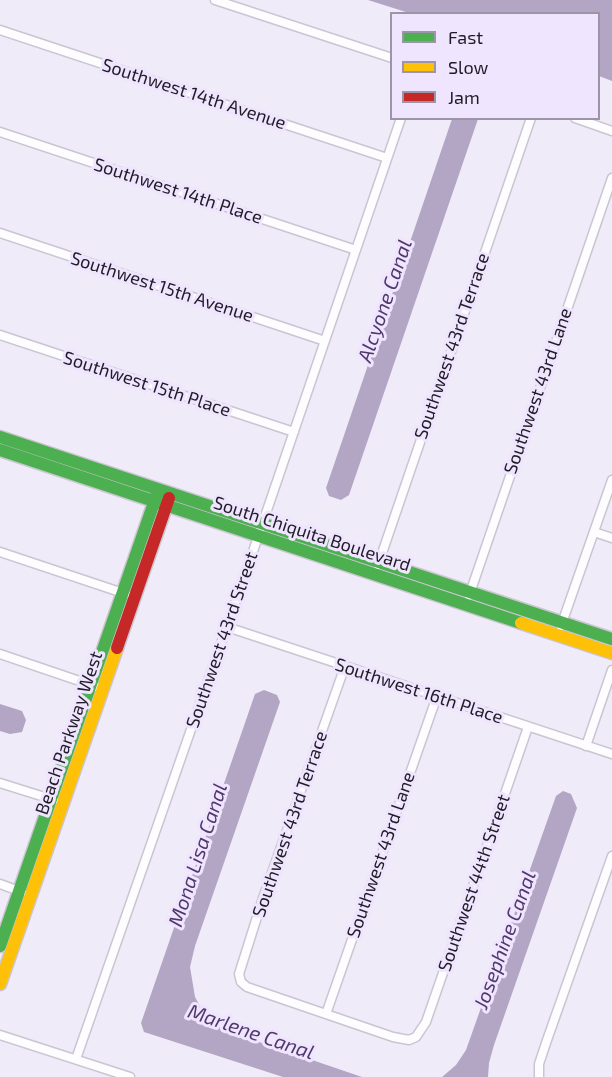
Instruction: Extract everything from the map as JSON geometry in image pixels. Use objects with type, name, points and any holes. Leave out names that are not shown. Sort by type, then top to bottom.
[{"type":"main road","name":"South Chiquita Boulevard","points":[[0,437],[162,497],[560,629],[612,653]]},
{"type":"main road","name":"South Chiquita Boulevard","points":[[0,450],[162,497]]},
{"type":"main road","name":"Beach Parkway West","points":[[0,984],[25,893],[162,497]]},
{"type":"main road","name":"South Chiquita Boulevard","points":[[560,629],[612,639]]},
{"type":"main road","name":"Beach Parkway West","points":[[0,946],[25,893]]},
{"type":"street","points":[[215,0],[390,57]]},
{"type":"street","name":"Southwest 14th Avenue","points":[[0,30],[387,158]]},
{"type":"street","name":"Southwest 43rd Street","points":[[76,1059],[261,530],[400,120]]},
{"type":"street","name":"Southwest 43rd Terrace","points":[[377,568],[530,120]]},
{"type":"street","points":[[581,120],[612,131]]},
{"type":"street","name":"Southwest 14th Place","points":[[0,132],[356,250]]},
{"type":"street","name":"Southwest 43rd Lane","points":[[468,598],[612,178]]},
{"type":"street","name":"Southwest 15th Avenue","points":[[0,233],[325,340]]},
{"type":"street","name":"Southwest 15th Place","points":[[0,335],[294,432]]},
{"type":"street","points":[[560,629],[612,480]]},
{"type":"street","points":[[594,532],[612,538]]},
{"type":"street","points":[[0,552],[129,595]]},
{"type":"street","name":"Southwest 16th Place","points":[[227,627],[612,754]]},
{"type":"street","points":[[0,654],[97,687]]},
{"type":"street","name":"Southwest 43rd Terrace","points":[[326,1014],[260,993],[247,987],[239,974],[345,666]]},
{"type":"street","points":[[586,746],[612,670]]},
{"type":"street","name":"Southwest 43rd Lane","points":[[326,1014],[436,696]]},
{"type":"street","name":"Southwest 44th Street","points":[[326,1014],[401,1039],[409,1040],[416,1037],[426,1022],[528,727]]},
{"type":"street","points":[[0,783],[57,801]]},
{"type":"street","points":[[539,1077],[539,1064],[612,856]]},
{"type":"street","points":[[0,884],[25,893]]},
{"type":"street","points":[[0,1035],[130,1077]]},
{"type":"water","points":[[368,0],[612,0],[612,81],[600,76],[600,12],[406,12]]},
{"type":"water","points":[[452,120],[478,120],[349,495],[341,500],[329,496],[326,488]]},
{"type":"water","points":[[264,690],[277,695],[280,702],[195,946],[190,967],[195,997],[206,1017],[224,1030],[362,1077],[283,1077],[144,1032],[141,1023],[255,694]]},
{"type":"water","points":[[0,704],[22,711],[26,720],[22,732],[10,734],[0,731]]},
{"type":"water","name":"Josephine Canal","points":[[563,791],[571,794],[577,808],[494,1045],[488,1077],[442,1077],[456,1065],[466,1050],[556,796]]},
{"type":"traffic: fast","points":[[0,437],[612,639]]},
{"type":"traffic: fast","points":[[0,450],[521,623]]},
{"type":"traffic: fast","points":[[0,946],[157,494]]},
{"type":"traffic: slow","points":[[521,623],[612,653]]},
{"type":"traffic: slow","points":[[0,984],[117,648]]},
{"type":"traffic: jam","points":[[117,648],[169,498]]},
{"type":"water label","name":"Alcyone Canal","points":[[385,301]]},
{"type":"water label","name":"Mona Lisa Canal","points":[[198,855]]},
{"type":"water label","name":"Marlene Canal","points":[[251,1032]]}]
